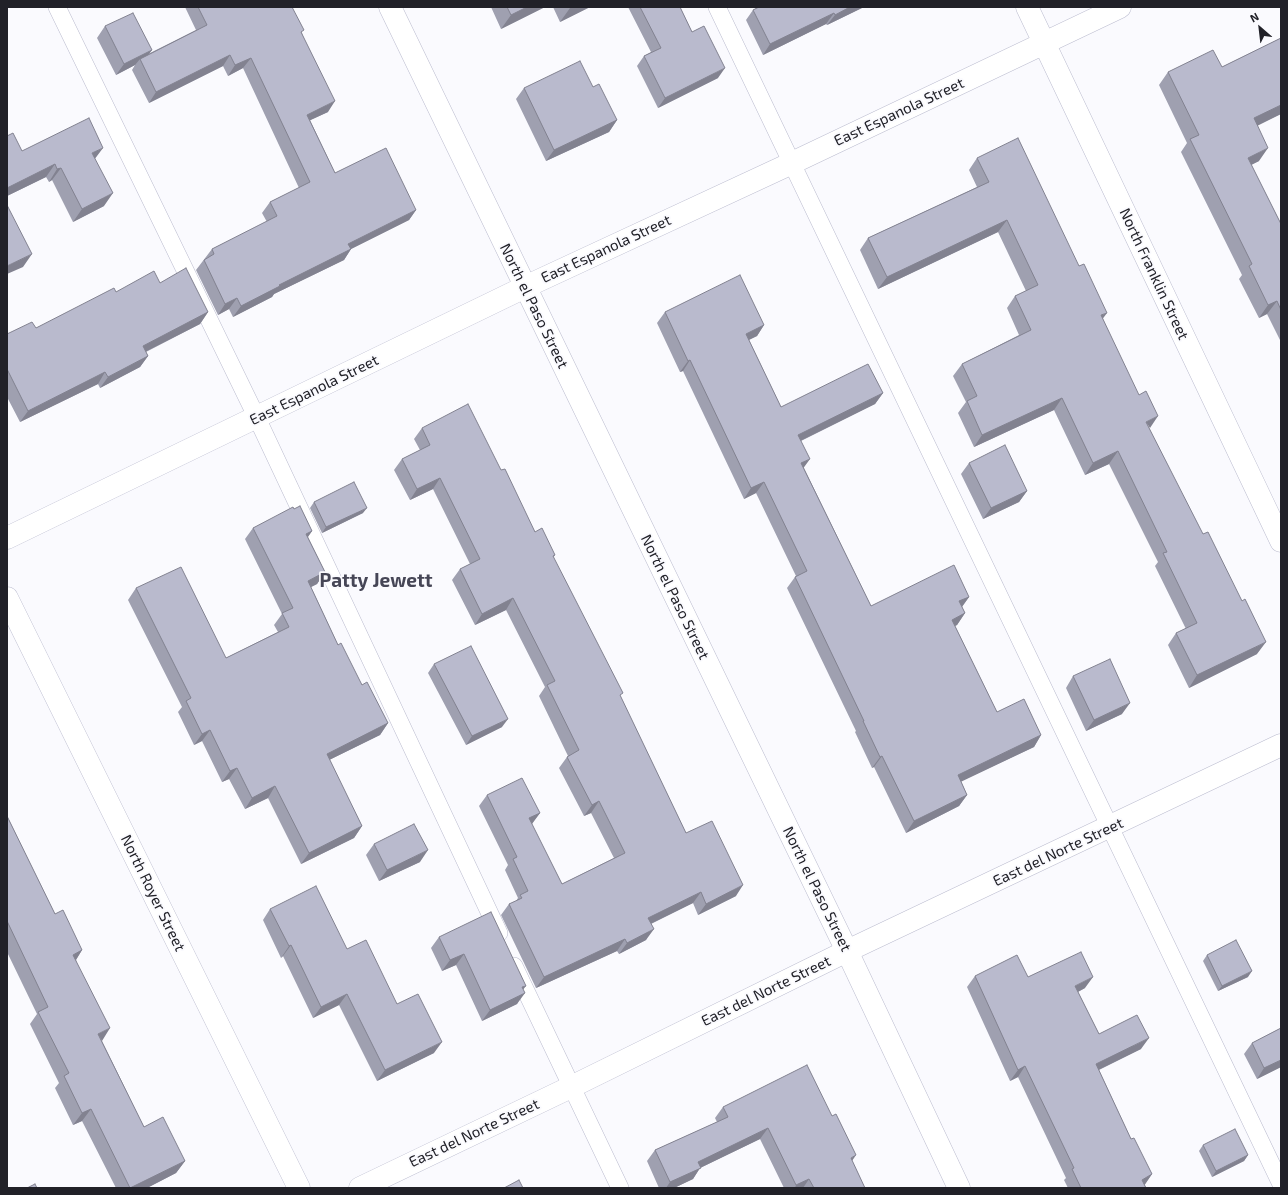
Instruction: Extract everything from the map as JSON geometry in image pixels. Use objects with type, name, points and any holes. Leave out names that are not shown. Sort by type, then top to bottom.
[{"type":"street","name":"North el Paso Street","points":[[390,7],[524,287],[847,951],[959,1188]]},
{"type":"street","name":"North Franklin Street","points":[[1027,7],[1281,541]]},
{"type":"street","name":"East Espanola Street","points":[[7,538],[257,418],[524,287],[792,163],[1120,7]]},
{"type":"street","name":"North Royer Street","points":[[7,598],[299,1188]]},
{"type":"street","name":"East del Norte Street","points":[[360,1188],[571,1087],[847,951],[1281,745]]},
{"type":"lane","points":[[57,7],[257,418],[571,1087],[620,1188]]},
{"type":"lane","points":[[717,7],[1281,1184]]},
{"type":"building","points":[[198,7],[292,7],[304,30],[301,32],[335,101],[307,115],[335,173],[386,148],[416,210],[348,244],[351,249],[241,306],[237,298],[225,304],[204,260],[214,254],[212,249],[277,216],[270,202],[310,182],[251,58],[235,65],[230,55],[156,92],[140,59],[207,25]]},
{"type":"building","points":[[507,7],[527,7],[511,15]]},
{"type":"building","points":[[640,7],[680,7],[692,32],[704,26],[725,68],[665,98],[644,56],[661,48]]},
{"type":"building","points":[[759,7],[850,7],[835,15],[834,13],[770,44],[753,10]]},
{"type":"building","points":[[133,13],[152,50],[124,64],[105,26]]},
{"type":"building","points":[[1281,38],[1281,105],[1254,118],[1268,148],[1248,158],[1281,224],[1281,310],[1277,301],[1268,305],[1249,266],[1252,264],[1190,139],[1199,135],[1168,72],[1213,50],[1222,67]]},
{"type":"building","points":[[580,61],[593,87],[599,84],[617,120],[554,150],[524,88]]},
{"type":"building","points":[[89,118],[103,148],[92,153],[113,193],[82,209],[61,168],[57,169],[55,164],[7,188],[7,136],[13,133],[22,151]]},
{"type":"building","points":[[1018,138],[1079,266],[1084,264],[1107,313],[1101,315],[1139,395],[1146,391],[1158,416],[1146,422],[1203,534],[1208,532],[1242,601],[1245,599],[1266,642],[1197,675],[1176,633],[1197,623],[1163,553],[1167,552],[1118,451],[1093,463],[1062,398],[982,435],[967,401],[977,396],[962,364],[1031,330],[1015,296],[1038,285],[1007,220],[887,277],[868,238],[989,182],[977,158]]},
{"type":"building","points":[[7,205],[32,254],[7,266]]},
{"type":"building","points":[[186,268],[208,312],[143,346],[148,356],[108,377],[105,372],[28,411],[7,369],[7,334],[32,322],[36,328],[114,288],[116,292],[154,271],[160,283]]},
{"type":"building","points":[[740,275],[764,325],[746,334],[781,407],[868,364],[883,393],[798,435],[810,459],[801,463],[871,606],[954,565],[969,597],[959,601],[965,613],[952,620],[997,712],[1024,699],[1041,735],[958,775],[967,795],[914,821],[882,756],[880,757],[795,577],[807,571],[764,482],[751,488],[690,360],[688,361],[665,312]]},
{"type":"building","points":[[468,404],[501,470],[505,469],[535,532],[542,528],[555,555],[553,556],[623,693],[620,695],[686,833],[712,821],[743,885],[706,904],[701,892],[648,918],[654,929],[627,943],[625,939],[544,977],[509,904],[522,898],[520,895],[528,891],[513,859],[517,857],[487,795],[522,778],[540,813],[529,818],[562,884],[625,853],[599,801],[592,805],[567,757],[579,750],[547,685],[555,681],[513,598],[482,614],[460,569],[480,559],[440,478],[417,489],[402,459],[430,445],[422,428]]},
{"type":"building","points":[[1005,445],[1027,491],[991,508],[969,463]]},
{"type":"building","points":[[354,482],[367,508],[326,527],[314,502]]},
{"type":"building","points":[[300,506],[312,531],[306,534],[325,572],[308,581],[338,645],[341,643],[362,685],[367,682],[388,723],[327,754],[362,826],[309,853],[275,786],[252,798],[237,768],[230,771],[210,730],[202,734],[186,701],[191,698],[136,588],[181,567],[226,658],[289,627],[282,613],[293,608],[253,528],[293,507],[294,509]]},
{"type":"building","points":[[471,646],[508,719],[472,736],[434,664]]},
{"type":"building","points":[[1110,659],[1130,703],[1094,720],[1073,676]]},
{"type":"building","points":[[7,816],[55,914],[63,910],[82,950],[73,955],[110,1028],[98,1034],[144,1127],[163,1117],[185,1161],[130,1188],[91,1109],[82,1113],[64,1076],[69,1073],[38,1012],[48,1007],[7,921]]},
{"type":"building","points":[[414,824],[428,850],[387,870],[374,844]]},
{"type":"building","points":[[316,886],[347,949],[366,940],[397,1004],[418,994],[442,1042],[385,1070],[347,994],[321,1007],[291,945],[289,946],[270,909]]},
{"type":"building","points":[[491,912],[526,986],[522,987],[525,993],[490,1010],[464,954],[450,960],[439,937]]},
{"type":"building","points":[[1236,940],[1252,971],[1222,986],[1207,955]]},
{"type":"building","points":[[1081,952],[1093,977],[1075,986],[1099,1034],[1137,1015],[1149,1038],[1096,1064],[1131,1139],[1134,1138],[1152,1174],[1142,1180],[1146,1188],[1081,1188],[1072,1169],[1074,1168],[1025,1066],[1018,1070],[975,976],[1017,955],[1028,977]]},
{"type":"building","points":[[1281,1028],[1281,1060],[1264,1068],[1252,1043]]},
{"type":"building","points":[[807,1065],[832,1116],[836,1114],[856,1155],[851,1158],[865,1188],[814,1188],[809,1179],[796,1185],[768,1128],[698,1162],[701,1168],[670,1182],[655,1150],[728,1117],[723,1107]]},
{"type":"building","points":[[1235,1129],[1248,1155],[1216,1171],[1203,1145]]},
{"type":"building","points":[[519,1180],[523,1188],[504,1188]]},
{"type":"building","points":[[35,1184],[37,1188],[27,1188]]},
{"type":"district","name":"Patty Jewett","points":[[376,581]]}]
